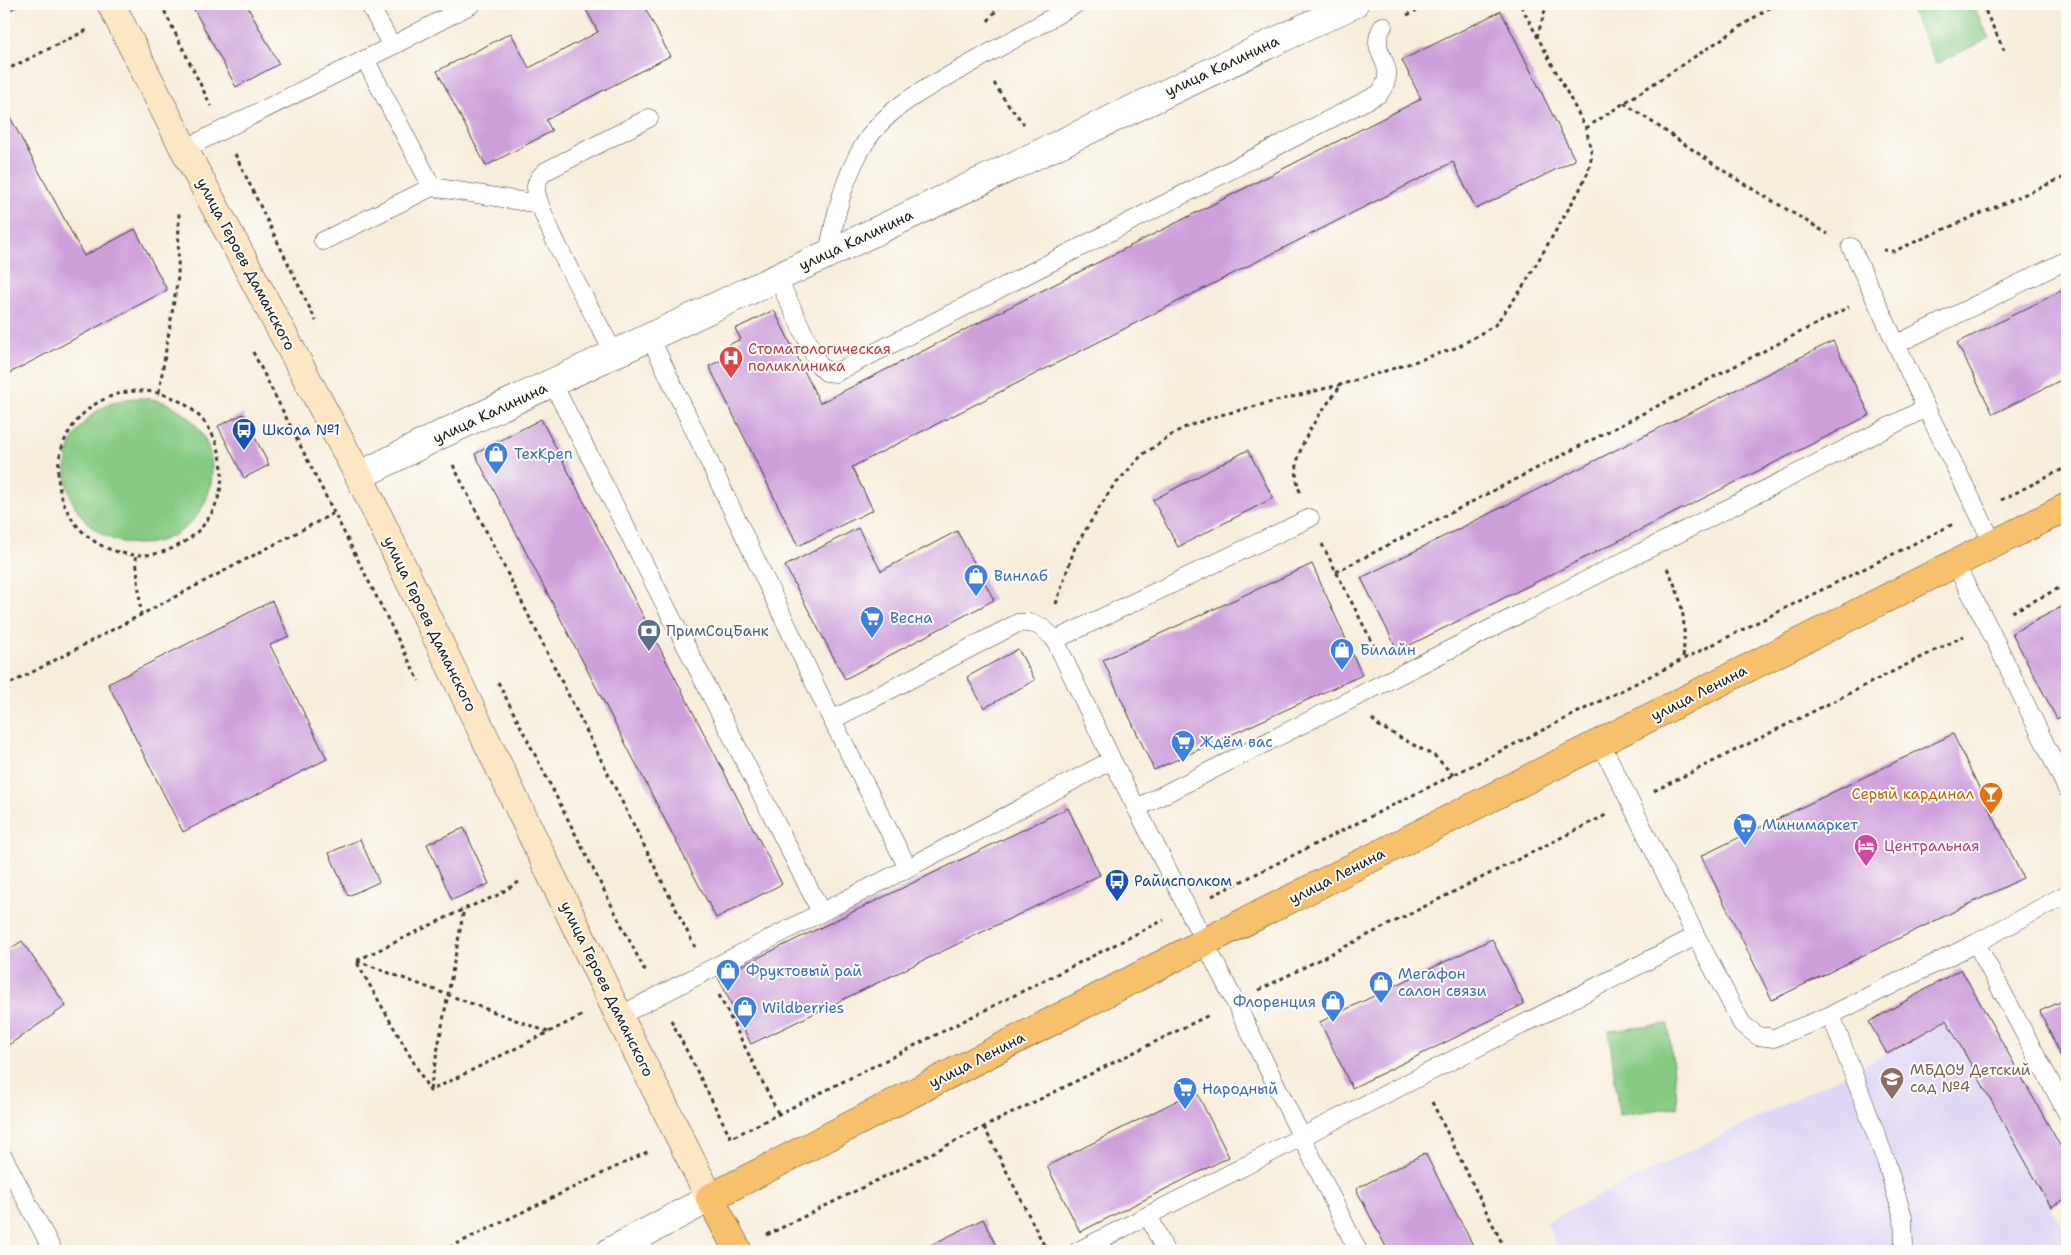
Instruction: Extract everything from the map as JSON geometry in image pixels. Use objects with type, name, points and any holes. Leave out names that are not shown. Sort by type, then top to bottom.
[{"type":"main road","name":"улица Героев Даманского","points":[[111,4],[184,149],[359,476],[620,1016],[738,1251]]},
{"type":"main road","name":"улица Ленина","points":[[710,1198],[1205,942],[2067,507]]},
{"type":"street","name":"улица Калинина","points":[[359,476],[438,436],[553,384],[614,353],[828,254],[1354,4]]},
{"type":"street","name":"улица Ленина","points":[[611,1251],[710,1198]]},
{"type":"lane","points":[[369,4],[392,46]]},
{"type":"lane","points":[[184,149],[366,61],[472,4]]},
{"type":"lane","points":[[828,254],[833,226],[850,170],[865,142],[884,118],[910,99],[1076,4]]},
{"type":"lane","points":[[777,277],[819,365],[826,372],[835,373],[1379,94],[1386,85],[1389,73],[1378,44],[1377,36],[1383,26]]},
{"type":"lane","points":[[366,61],[432,187]]},
{"type":"lane","points":[[614,353],[546,222],[536,187],[540,176],[649,118]]},
{"type":"lane","points":[[323,241],[432,187],[540,204]]},
{"type":"lane","points":[[1851,248],[1926,408],[1994,544]]},
{"type":"lane","points":[[1897,344],[2067,260]]},
{"type":"lane","points":[[650,337],[832,720],[908,868]]},
{"type":"lane","points":[[553,384],[821,912]]},
{"type":"lane","points":[[1137,808],[1926,408]]},
{"type":"lane","points":[[1051,636],[1310,518]]},
{"type":"lane","points":[[1955,564],[2061,760],[2067,789]]},
{"type":"lane","points":[[832,720],[1018,623],[1031,623],[1042,626],[1051,636],[1358,1251]]},
{"type":"lane","points":[[1601,743],[1632,802],[1696,936],[1742,1024],[1758,1036],[1774,1038],[1831,1015],[1976,943],[2067,894]]},
{"type":"lane","points":[[620,1016],[908,868],[1112,760]]},
{"type":"lane","points":[[1078,1251],[1696,936]]},
{"type":"lane","points":[[1976,943],[2067,1113]]},
{"type":"lane","points":[[1831,1015],[1886,1161],[1903,1217],[1904,1245],[1902,1251]]},
{"type":"lane","points":[[4,1158],[53,1251]]},
{"type":"lane","points":[[1149,1216],[1165,1251]]},
{"type":"path","points":[[162,4],[320,329]]},
{"type":"path","points":[[1051,636],[1075,547],[1112,489],[1142,455],[1181,430],[1213,417],[1343,384],[1458,347],[1495,325],[1521,290],[1580,191],[1588,172],[1592,155],[1586,128],[1520,4]]},
{"type":"path","points":[[1537,37],[1547,4]]},
{"type":"path","points":[[1586,128],[1775,4]]},
{"type":"path","points":[[1982,4],[2004,50]]},
{"type":"path","points":[[4,71],[90,29]]},
{"type":"path","points":[[1624,103],[1736,179],[1851,248],[1894,251],[2067,176]]},
{"type":"path","points":[[160,392],[178,277],[179,206],[184,214]]},
{"type":"path","points":[[1336,572],[1873,294]]},
{"type":"path","points":[[248,344],[422,688]]},
{"type":"path","points":[[1343,384],[1312,426],[1298,459],[1297,484],[1310,518],[1390,680]]},
{"type":"path","points":[[133,390],[160,392],[184,402],[203,419],[217,441],[223,466],[221,492],[210,519],[190,540],[164,552],[136,556],[107,549],[83,534],[66,510],[58,483],[59,454],[69,430],[86,410],[108,396],[133,390]]},
{"type":"path","points":[[438,436],[778,1113]]},
{"type":"path","points":[[495,676],[731,1138],[2067,467]]},
{"type":"path","points":[[4,687],[334,513]]},
{"type":"path","points":[[1656,545],[1674,582],[1682,610],[1685,626],[1683,660]]},
{"type":"path","points":[[136,556],[141,616]]},
{"type":"path","points":[[738,1251],[2067,584]]},
{"type":"path","points":[[1358,696],[1368,715],[1379,726],[1436,757],[1453,775]]},
{"type":"path","points":[[356,961],[464,908],[496,896],[519,881],[524,890]]},
{"type":"path","points":[[430,1090],[464,908]]},
{"type":"path","points":[[356,961],[549,1032]]},
{"type":"path","points":[[356,961],[430,1090]]},
{"type":"path","points":[[430,1090],[587,1013]]},
{"type":"path","points":[[1420,1077],[1506,1251]]},
{"type":"path","points":[[984,1127],[1047,1251]]},
{"type":"path","points":[[442,1251],[652,1150]]},
{"type":"shaded area","name":"МБДОУ Детский сад №4","points":[[1946,1020],[2051,1207],[2067,1239],[2067,1251],[1559,1251],[1546,1222],[1887,1054]]},
{"type":"green space","points":[[1908,4],[1973,4],[1989,38],[1936,64]]},
{"type":"green space","points":[[139,398],[167,404],[190,420],[206,443],[212,471],[206,499],[190,522],[167,538],[139,544],[111,538],[88,522],[72,499],[66,471],[72,443],[88,420],[111,404]]},
{"type":"green space","points":[[1668,1024],[1678,1107],[1619,1115],[1609,1031]]},
{"type":"building","points":[[4,4],[23,4],[4,13]]},
{"type":"building","points":[[191,4],[246,4],[279,64],[236,87]]},
{"type":"building","points":[[583,4],[643,4],[670,56],[546,120],[552,131],[486,166],[437,71],[511,33],[529,68],[598,32]]},
{"type":"building","points":[[1501,11],[1575,160],[1476,209],[1453,162],[852,467],[873,510],[798,546],[709,366],[733,355],[728,345],[741,339],[735,329],[774,310],[820,403],[1421,99],[1402,60]]},
{"type":"building","points":[[10,117],[84,256],[135,229],[167,290],[4,376],[4,120]]},
{"type":"building","points":[[2067,288],[2067,377],[1993,414],[1957,343]]},
{"type":"building","points":[[1833,341],[1870,415],[1398,651],[1361,578]]},
{"type":"building","points":[[243,414],[269,465],[244,478],[218,426]]},
{"type":"building","points":[[541,419],[782,884],[716,918],[475,454]]},
{"type":"building","points":[[1248,450],[1273,498],[1178,547],[1153,500]]},
{"type":"building","name":"Весна","points":[[858,528],[881,571],[957,531],[994,600],[845,679],[785,566]]},
{"type":"building","points":[[1312,564],[1362,675],[1154,770],[1103,660]]},
{"type":"building","points":[[272,601],[289,636],[270,645],[327,759],[183,832],[108,684]]},
{"type":"building","points":[[2067,604],[2067,713],[2057,719],[2012,633]]},
{"type":"building","points":[[1018,649],[1035,680],[984,708],[967,677]]},
{"type":"building","points":[[1953,734],[2023,878],[1772,1000],[1701,856]]},
{"type":"building","points":[[1068,808],[1100,875],[751,1044],[718,977]]},
{"type":"building","points":[[464,828],[489,884],[452,900],[427,844]]},
{"type":"building","points":[[360,839],[379,882],[348,896],[329,853]]},
{"type":"building","points":[[1492,939],[1524,1004],[1352,1088],[1320,1022]]},
{"type":"building","points":[[22,941],[66,1006],[4,1048],[4,953]]},
{"type":"building","points":[[1961,969],[2067,1158],[2067,1198],[2051,1207],[1946,1020],[1887,1054],[1869,1022]]},
{"type":"building","points":[[2067,999],[2067,1065],[2065,1066],[2040,1011]]},
{"type":"building","points":[[1196,1091],[1229,1157],[1080,1232],[1047,1166]]},
{"type":"building","points":[[1425,1153],[1476,1251],[1388,1251],[1356,1189]]},
{"type":"building","points":[[983,1219],[999,1251],[919,1251]]},
{"type":"place","name":"Стоматологическая поликлиника","points":[[731,379]]},
{"type":"place","name":"Школа №1","points":[[244,451]]},
{"type":"place","name":"ТехКреп","points":[[496,475]]},
{"type":"place","name":"Винлаб","points":[[976,597]]},
{"type":"place","name":"Весна","points":[[872,639]]},
{"type":"place","name":"ПримСоцБанк","points":[[649,652]]},
{"type":"place","name":"Билайн","points":[[1342,671]]},
{"type":"place","name":"Ждём вас","points":[[1183,763]]},
{"type":"place","name":"Серый кардинал","points":[[1991,815]]},
{"type":"place","name":"Минимаркет","points":[[1745,846]]},
{"type":"place","name":"Центральная","points":[[1866,867]]},
{"type":"place","name":"Райисполком","points":[[1117,902]]},
{"type":"place","name":"Фруктовый рай","points":[[728,992]]},
{"type":"place","name":"Мегафон салон связи","points":[[1381,1004]]},
{"type":"place","name":"Флоренция","points":[[1333,1023]]},
{"type":"place","name":"Wildberries","points":[[745,1029]]},
{"type":"place","name":"МБДОУ Детский сад №4","points":[[1892,1100]]},
{"type":"place","name":"Народный","points":[[1185,1110]]}]
